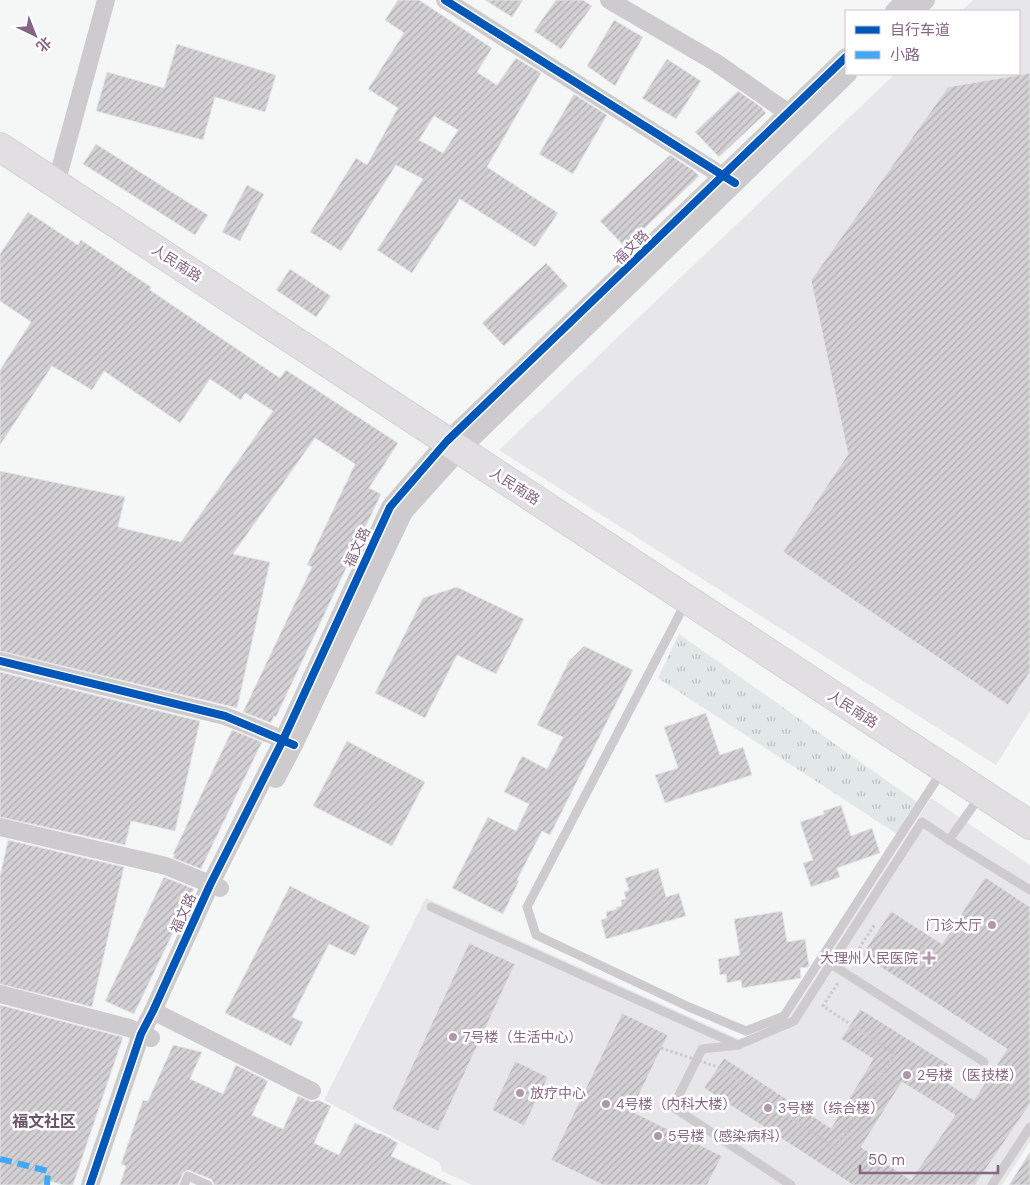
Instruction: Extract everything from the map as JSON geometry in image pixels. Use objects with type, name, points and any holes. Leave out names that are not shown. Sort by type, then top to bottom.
[{"type":"main road","name":"人民南路","points":[[0,147],[1030,825]]},
{"type":"street","points":[[56,184],[106,0]]},
{"type":"street","points":[[445,0],[729,180]]},
{"type":"street","points":[[609,0],[715,62],[794,116]]},
{"type":"street","points":[[895,10],[906,0]]},
{"type":"street","points":[[915,10],[926,0]]},
{"type":"street","name":"福文路","points":[[90,1185],[146,1036],[215,886],[256,816],[390,507],[794,116],[845,58]]},
{"type":"street","name":"福文路","points":[[794,116],[847,75]]},
{"type":"street","points":[[0,661],[225,716],[288,742]]},
{"type":"street","points":[[0,827],[166,866],[215,886]]},
{"type":"street","points":[[0,994],[129,1028],[146,1036]]},
{"type":"street","points":[[157,1013],[312,1091]]},
{"type":"street","name":"福文路","points":[[102,1185],[146,1036]]},
{"type":"lane","points":[[688,600],[527,907],[536,935],[689,1007],[746,1031],[777,1019],[784,1016],[943,768]]},
{"type":"lane","points":[[949,840],[982,794]]},
{"type":"lane","points":[[791,1185],[673,1107],[702,1050],[738,1045],[794,1021],[922,822],[1030,890]]},
{"type":"lane","points":[[431,907],[738,1045]]},
{"type":"lane","points":[[831,964],[984,1062]]},
{"type":"lane","points":[[992,1185],[1030,1127]]},
{"type":"lane","points":[[184,1185],[188,1176],[208,1185]]},
{"type":"path","points":[[661,1048],[718,1067],[835,1148],[895,1054],[850,1024]]},
{"type":"shaded area","points":[[973,0],[1030,0],[1030,711],[996,765],[499,450],[894,75],[1020,75],[1020,10],[962,10]]},
{"type":"shaded area","name":"大理州人民医院","points":[[931,798],[1030,865],[1030,1142],[1002,1185],[472,1185],[442,1171],[440,1163],[324,1100],[426,898],[741,1040],[788,1019]]},
{"type":"green space","points":[[679,634],[917,802],[897,834],[658,678]]},
{"type":"building","points":[[398,0],[419,0],[492,48],[477,72],[497,85],[516,58],[541,73],[487,167],[558,213],[535,247],[460,199],[412,273],[377,250],[423,179],[396,165],[341,251],[310,232],[356,158],[367,165],[398,108],[368,89],[404,33],[385,20]],"holes":[[[434,116],[458,130],[443,153],[419,140]]]},
{"type":"building","points":[[485,0],[523,0],[512,17]]},
{"type":"building","points":[[556,0],[583,0],[592,6],[561,49],[534,31]]},
{"type":"building","points":[[614,20],[643,37],[615,86],[587,66]]},
{"type":"building","points":[[177,44],[276,75],[265,112],[215,97],[203,140],[96,111],[107,72],[164,88]]},
{"type":"building","points":[[667,59],[701,81],[676,119],[642,98]]},
{"type":"building","points":[[1030,73],[1030,672],[1008,705],[783,552],[848,454],[811,280],[948,87]]},
{"type":"building","points":[[738,91],[761,107],[766,113],[719,157],[695,132]]},
{"type":"building","points":[[574,94],[607,115],[573,174],[539,154]]},
{"type":"building","points":[[96,144],[208,215],[195,235],[83,164]]},
{"type":"building","points":[[670,155],[699,176],[625,247],[600,221]]},
{"type":"building","points":[[247,185],[264,194],[240,241],[222,232]]},
{"type":"building","points":[[28,212],[78,245],[81,240],[151,287],[150,290],[280,378],[286,370],[398,443],[369,488],[381,494],[276,717],[274,716],[271,723],[243,712],[312,567],[307,565],[355,464],[315,438],[233,554],[270,562],[237,708],[0,651],[0,471],[125,497],[118,527],[181,542],[273,411],[245,393],[241,400],[210,379],[180,423],[104,371],[92,390],[52,366],[0,445],[0,370],[31,322],[0,301],[0,254]]},
{"type":"building","points":[[546,263],[568,286],[504,346],[482,323]]},
{"type":"building","points":[[290,269],[331,296],[316,317],[276,290]]},
{"type":"building","points":[[457,587],[524,619],[496,674],[457,655],[425,718],[375,693],[423,598]]},
{"type":"building","points":[[584,646],[633,670],[550,835],[542,831],[517,880],[519,881],[503,914],[452,888],[488,817],[516,831],[529,804],[504,792],[522,756],[547,769],[563,737],[537,725],[569,661]]},
{"type":"building","points":[[0,672],[200,721],[175,831],[131,821],[125,845],[0,817]]},
{"type":"building","points":[[706,713],[720,755],[743,747],[752,775],[665,803],[655,775],[678,768],[664,727]]},
{"type":"building","points":[[232,730],[262,742],[201,869],[173,858],[175,854],[173,854]]},
{"type":"building","points":[[347,741],[425,782],[392,846],[313,806]]},
{"type":"building","points":[[841,805],[851,836],[872,828],[880,853],[837,868],[840,877],[811,887],[803,863],[813,860],[800,822],[824,814],[823,811]]},
{"type":"building","points":[[8,840],[124,867],[92,1007],[0,984],[0,876]]},
{"type":"building","points":[[658,868],[666,897],[679,893],[686,916],[606,939],[601,920],[607,918],[606,912],[622,906],[621,900],[626,899],[624,892],[629,890],[625,878]]},
{"type":"building","points":[[164,877],[194,889],[134,1014],[105,1001]]},
{"type":"building","points":[[985,877],[1030,907],[1030,1104],[975,1185],[853,1185],[704,1088],[724,1058],[831,1128],[873,1059],[841,1039],[860,1009],[955,1068],[946,1082],[974,1100],[1007,1049],[862,955],[891,911],[942,944]],"holes":[[[902,1082],[955,1115],[911,1180],[861,1147]]]},
{"type":"building","points":[[290,886],[370,926],[355,956],[329,944],[292,1017],[303,1022],[291,1046],[225,1013]]},
{"type":"building","points":[[782,911],[787,942],[805,939],[809,966],[800,968],[801,978],[742,988],[741,980],[727,983],[726,974],[720,975],[718,959],[740,955],[734,919]]},
{"type":"building","name":"7号楼（生活中心）","points":[[469,943],[515,964],[438,1131],[392,1109]]},
{"type":"building","points":[[0,1005],[123,1037],[73,1185],[63,1185],[46,1180],[45,1185],[0,1185]]},
{"type":"building","points":[[622,1013],[668,1035],[631,1111],[722,1156],[707,1185],[603,1185],[551,1160]]},
{"type":"building","points":[[173,1045],[202,1052],[190,1079],[223,1094],[236,1065],[268,1081],[252,1115],[283,1129],[298,1096],[312,1102],[318,1100],[331,1106],[314,1143],[339,1155],[355,1123],[398,1143],[391,1156],[452,1185],[214,1185],[211,1179],[188,1170],[183,1173],[178,1185],[120,1185],[126,1166],[121,1164],[143,1100],[148,1101]]},
{"type":"building","name":"放疗中心","points":[[515,1061],[548,1077],[524,1126],[492,1110]]},
{"type":"building","points":[[1030,1152],[1030,1185],[1009,1185]]},
{"type":"marked path","points":[[0,1159],[48,1171],[47,1185]]},
{"type":"cycle path","points":[[445,0],[735,183]]},
{"type":"cycle path","points":[[90,1185],[141,1034],[210,885],[283,740],[390,507],[447,441],[845,58]]},
{"type":"cycle path","points":[[0,661],[225,716],[294,745]]},
{"type":"place","name":"门诊大厅","points":[[992,925]]},
{"type":"place","name":"大理州人民医院","points":[[929,958]]},
{"type":"place","name":"7号楼（生活中心）","points":[[453,1037]]},
{"type":"place","name":"2号楼（医技楼）","points":[[907,1075]]},
{"type":"place","name":"放疗中心","points":[[520,1093]]},
{"type":"place","name":"4号楼（内科大楼）","points":[[606,1104]]},
{"type":"place","name":"3号楼（综合楼）","points":[[768,1108]]},
{"type":"place","name":"5号楼（感染病科）","points":[[658,1136]]},
{"type":"district","name":"福文社区","points":[[44,1121]]}]
